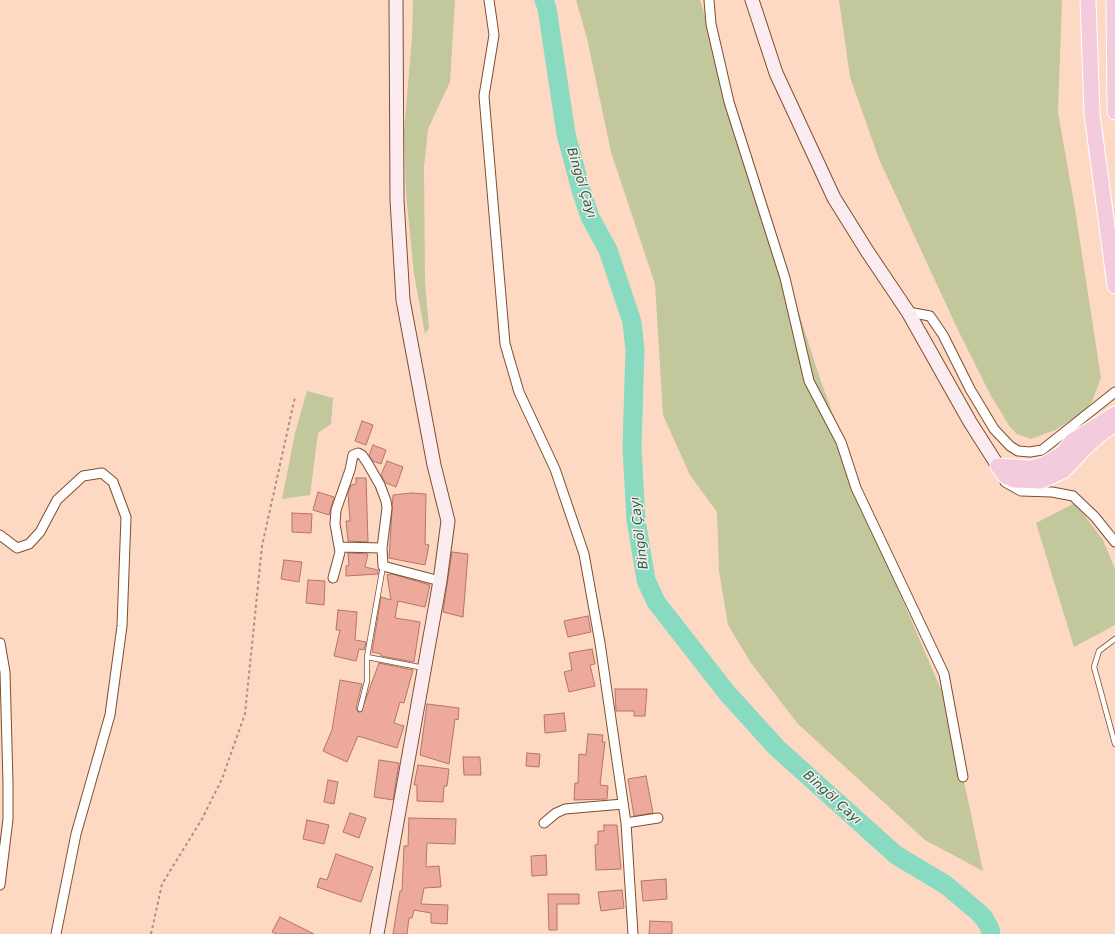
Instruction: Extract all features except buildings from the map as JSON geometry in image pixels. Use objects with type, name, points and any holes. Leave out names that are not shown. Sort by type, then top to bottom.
[{"type":"highway","points":[[1088,0],[1092,114],[1115,286]]},
{"type":"highway","points":[[1114,0],[1115,112]]},
{"type":"highway","points":[[998,466],[1030,468],[1043,465],[1062,454],[1072,441],[1115,414]]},
{"type":"highway","points":[[998,466],[1005,476],[1014,480],[1041,481],[1063,471],[1103,432],[1115,425]]},
{"type":"main road","points":[[377,934],[440,581],[448,521],[434,465],[403,300],[397,200],[396,0]]},
{"type":"main road","points":[[752,0],[776,74],[821,174],[849,224],[908,312],[970,422],[998,466]]},
{"type":"street","points":[[489,0],[494,35],[484,96],[505,344],[519,392],[555,469],[584,554],[600,643],[626,823],[633,934]]},
{"type":"street","points":[[708,0],[711,24],[729,102],[785,278],[809,381],[841,442],[856,488],[944,674],[964,777]]},
{"type":"street","points":[[908,312],[930,316],[943,335],[970,389],[994,429],[1010,446],[1018,451],[1030,452],[1042,450],[1115,392]]},
{"type":"street","points":[[333,578],[340,547],[335,524],[336,510],[346,483],[353,455],[358,453],[362,455],[368,464],[380,485],[386,501],[387,508],[382,548],[383,566],[440,581]]},
{"type":"street","points":[[998,466],[1001,480],[1021,491],[1052,492],[1073,496],[1094,516],[1115,542]]},
{"type":"street","points":[[0,536],[17,548],[29,544],[40,532],[57,500],[84,476],[102,473],[113,482],[126,517],[122,626],[110,715],[76,834],[56,934]]},
{"type":"street","points":[[340,547],[382,548]]},
{"type":"street","points":[[0,643],[5,672],[8,818],[0,885]]},
{"type":"street","points":[[544,822],[565,808],[623,804]]},
{"type":"street","points":[[626,823],[658,818]]},
{"type":"lane","points":[[360,709],[367,681],[367,657],[383,566]]},
{"type":"lane","points":[[1115,639],[1099,651],[1094,667],[1115,744]]},
{"type":"lane","points":[[367,657],[425,668]]},
{"type":"path","points":[[151,934],[162,884],[202,819],[222,779],[245,714],[262,546],[295,397]]},
{"type":"green space","points":[[413,0],[455,0],[450,82],[428,129],[424,167],[425,282],[429,328],[425,334],[414,274],[406,193],[404,132],[412,37]]},
{"type":"green space","points":[[576,0],[700,0],[818,373],[888,566],[948,706],[983,871],[925,840],[798,724],[751,663],[728,625],[719,571],[717,512],[690,475],[663,415],[655,284],[611,152],[587,38]]},
{"type":"green space","points":[[839,0],[1062,0],[1058,112],[1075,209],[1101,378],[1092,402],[1084,412],[1055,430],[1031,439],[1017,434],[1010,427],[991,396],[957,328],[879,159],[850,77]]},
{"type":"green space","points":[[307,391],[333,398],[331,424],[318,433],[310,495],[282,499],[295,433]]},
{"type":"green space","points":[[1075,503],[1103,540],[1115,569],[1115,625],[1074,647],[1036,523]]},
{"type":"waterway","name":"Bingöl Çayı","points":[[544,0],[547,8],[566,134],[581,190],[590,217],[608,250],[632,322],[635,350],[632,448],[636,520],[646,580],[656,602],[727,693],[777,748],[896,855],[946,885],[978,912],[984,918],[991,934]]}]
